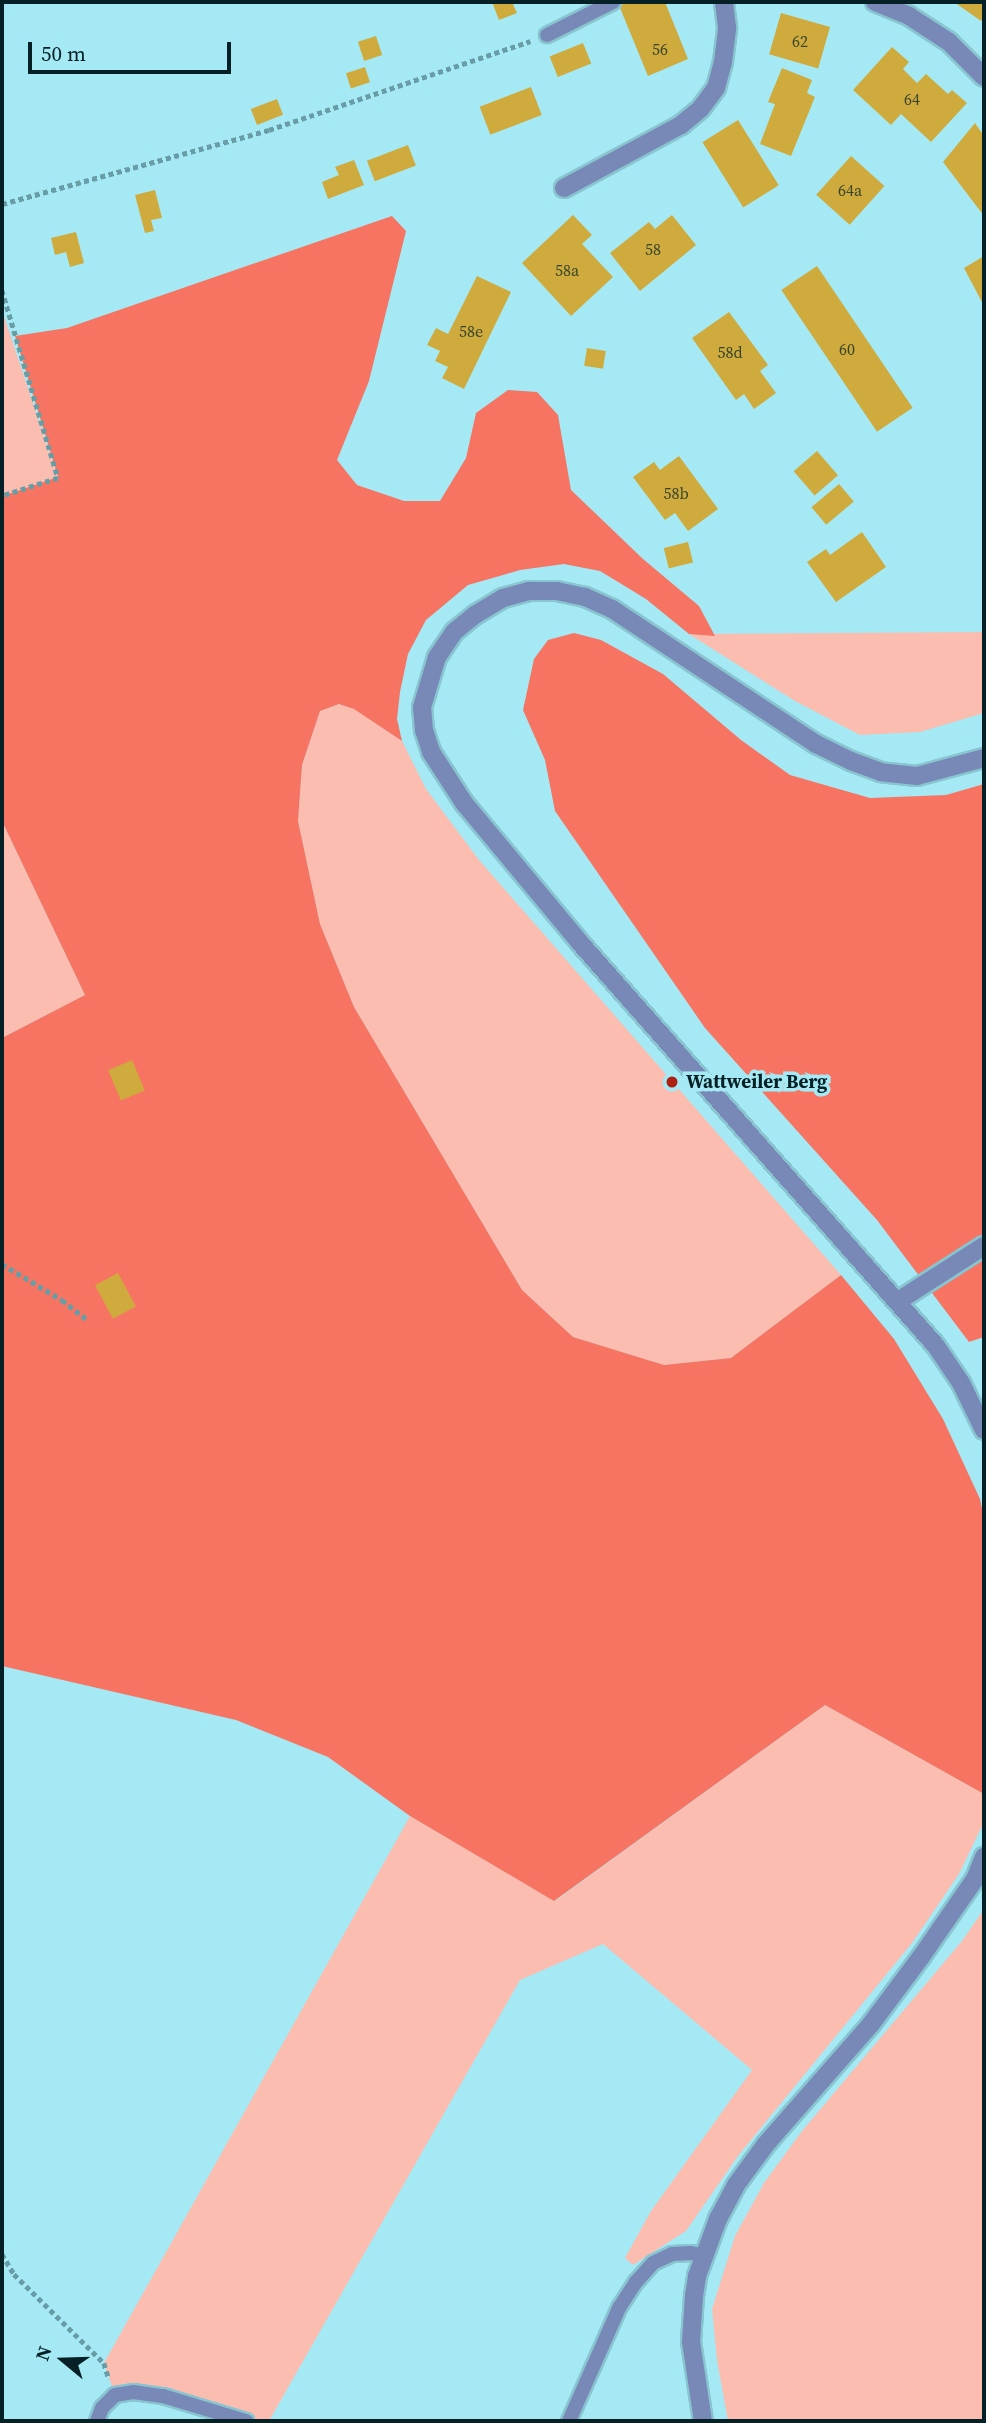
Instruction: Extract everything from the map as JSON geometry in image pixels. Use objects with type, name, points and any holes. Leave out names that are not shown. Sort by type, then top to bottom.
[{"type":"street","points":[[565,188],[681,125],[701,107],[716,88],[723,62],[727,27],[724,2]]},
{"type":"street","points":[[875,2],[909,16],[948,42],[984,77]]},
{"type":"street","points":[[984,758],[917,776],[881,772],[851,761],[816,744],[612,609],[585,597],[557,591],[528,591],[503,598],[476,614],[454,632],[437,657],[422,707],[424,730],[431,752],[464,803],[505,856],[936,1346],[961,1383],[984,1430]]},
{"type":"street","points":[[898,1301],[984,1246]]},
{"type":"street","points":[[703,2421],[691,2343],[694,2296],[704,2256],[736,2185],[766,2144],[871,2024],[975,1879],[984,1857]]},
{"type":"lane","points":[[547,35],[613,2]]},
{"type":"lane","points":[[569,2421],[614,2319],[636,2281],[653,2263],[672,2254],[691,2252],[704,2256]]},
{"type":"lane","points":[[97,2421],[102,2408],[115,2395],[133,2392],[163,2396],[246,2421]]},
{"type":"path","points":[[2,204],[269,130],[547,35]]},
{"type":"path","points":[[2,290],[58,478],[2,496]]},
{"type":"path","points":[[2,1264],[62,1300],[86,1318]]},
{"type":"path","points":[[2,2254],[14,2274],[104,2362],[115,2395]]},
{"type":"shaded area","points":[[392,216],[406,231],[369,381],[337,460],[357,485],[404,501],[440,501],[466,458],[476,413],[508,390],[537,392],[558,415],[571,490],[643,559],[699,606],[715,636],[689,634],[646,599],[600,571],[564,564],[520,570],[468,585],[426,620],[408,654],[400,692],[397,719],[402,741],[354,709],[339,704],[320,711],[302,765],[298,821],[320,924],[354,1007],[522,1290],[573,1337],[664,1365],[731,1358],[841,1275],[894,1339],[943,1419],[980,1499],[984,1519],[984,1794],[825,1705],[554,1901],[410,1816],[328,1757],[236,1720],[2,1666],[2,1038],[85,995],[2,821],[2,496],[58,477],[15,336],[67,328]]},
{"type":"shaded area","points":[[2,310],[58,478],[2,496]]},
{"type":"shaded area","points":[[984,632],[984,713],[920,732],[860,735],[795,701],[689,634]]},
{"type":"shaded area","points":[[574,633],[601,640],[663,674],[741,740],[790,775],[870,798],[946,795],[984,784],[984,1337],[969,1342],[877,1220],[705,1028],[555,811],[545,760],[523,710],[534,659],[548,640]]},
{"type":"shaded area","points":[[339,704],[355,709],[402,741],[426,789],[479,860],[841,1275],[731,1358],[664,1365],[573,1337],[522,1290],[354,1007],[320,924],[298,821],[302,765],[320,711]]},
{"type":"shaded area","points":[[2,821],[85,995],[2,1038]]},
{"type":"shaded area","points":[[825,1705],[984,1794],[984,1822],[959,1874],[912,1943],[738,2156],[686,2231],[633,2265],[625,2258],[651,2211],[752,2070],[603,1944],[520,1980],[269,2421],[246,2421],[163,2396],[115,2395],[104,2363],[410,1816],[555,1901]]},
{"type":"shaded area","points":[[984,1909],[984,2421],[728,2421],[717,2360],[712,2309],[735,2236],[764,2183],[802,2131],[962,1941]]},
{"type":"building","points":[[492,2],[512,2],[517,13],[499,20]]},
{"type":"building","points":[[665,2],[688,59],[648,76],[618,3]]},
{"type":"building","points":[[954,2],[984,2],[984,16],[981,21]]},
{"type":"building","points":[[781,13],[830,27],[818,68],[769,54]]},
{"type":"building","points":[[376,36],[382,55],[364,61],[358,42]]},
{"type":"building","points":[[583,43],[591,63],[558,77],[550,56]]},
{"type":"building","points":[[892,47],[909,62],[903,69],[917,83],[926,74],[948,94],[952,90],[967,103],[931,142],[901,114],[891,125],[853,90]]},
{"type":"building","points":[[365,67],[370,82],[351,88],[346,73]]},
{"type":"building","points":[[782,68],[812,80],[807,93],[815,97],[791,156],[760,144],[775,104],[768,102]]},
{"type":"building","points":[[531,87],[542,115],[490,135],[480,107]]},
{"type":"building","points":[[277,99],[283,115],[257,125],[251,109]]},
{"type":"building","points":[[738,120],[779,185],[743,208],[702,142]]},
{"type":"building","points":[[975,123],[984,136],[984,216],[943,162]]},
{"type":"building","points":[[408,145],[416,166],[375,181],[367,161]]},
{"type":"building","points":[[851,156],[884,186],[850,225],[816,195]]},
{"type":"building","points":[[354,160],[364,185],[328,199],[322,182],[339,175],[335,167]]},
{"type":"building","points":[[155,190],[162,218],[151,220],[154,231],[145,233],[135,195]]},
{"type":"building","points":[[573,215],[592,235],[582,244],[613,277],[571,316],[522,263]]},
{"type":"building","points":[[672,215],[696,245],[640,291],[610,253],[649,222],[655,229]]},
{"type":"building","points":[[76,232],[84,263],[70,267],[66,252],[55,255],[51,238]]},
{"type":"building","points":[[984,256],[984,306],[964,268]]},
{"type":"building","points":[[817,266],[913,408],[877,432],[781,290]]},
{"type":"building","points":[[477,276],[511,292],[464,389],[442,378],[448,367],[435,361],[440,351],[427,345],[436,328],[448,334]]},
{"type":"building","points":[[729,312],[768,365],[760,371],[776,393],[754,409],[744,394],[736,400],[692,338]]},
{"type":"building","points":[[587,348],[606,351],[603,369],[584,366]]},
{"type":"building","points":[[817,451],[838,475],[815,495],[794,471]]},
{"type":"building","points":[[679,456],[718,509],[688,531],[675,513],[665,520],[633,477],[654,462],[660,470]]},
{"type":"building","points":[[839,484],[854,502],[826,525],[811,507]]},
{"type":"building","points":[[862,532],[886,567],[836,602],[807,562],[826,549],[830,555]]},
{"type":"building","points":[[688,542],[693,562],[669,568],[664,548]]},
{"type":"building","points":[[132,1060],[145,1090],[121,1101],[108,1070]]},
{"type":"building","points":[[118,1273],[136,1307],[113,1319],[95,1285]]},
{"type":"place","name":"Wattweiler Berg","points":[[672,1082]]}]
